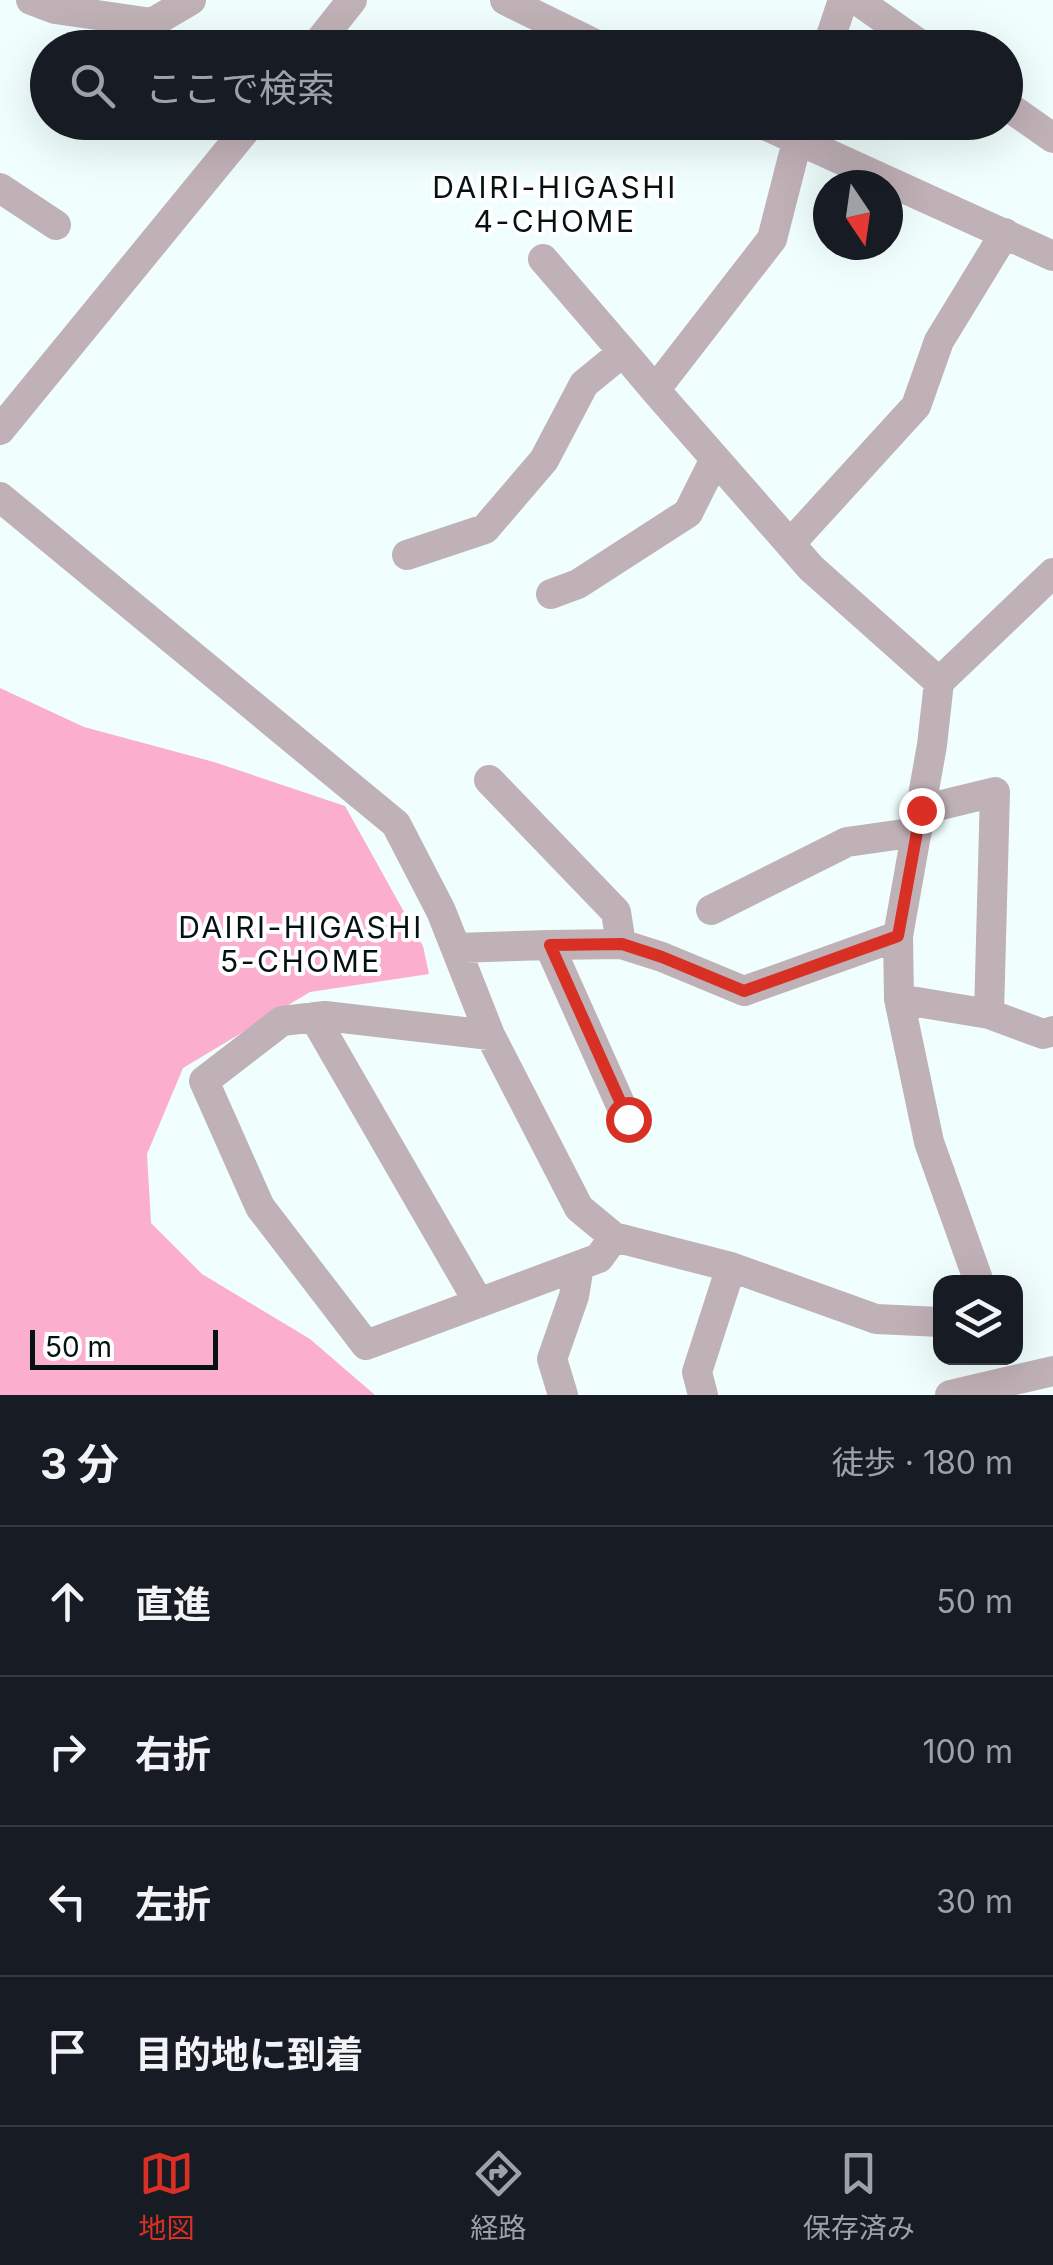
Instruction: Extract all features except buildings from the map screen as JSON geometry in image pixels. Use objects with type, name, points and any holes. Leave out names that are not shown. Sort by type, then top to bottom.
[{"type":"street","points":[[31,0],[55,9],[152,23],[190,0]]},
{"type":"street","points":[[328,30],[352,0]]},
{"type":"street","points":[[505,0],[566,30]]},
{"type":"street","points":[[833,30],[843,0]]},
{"type":"street","points":[[857,0],[899,30]]},
{"type":"street","points":[[1023,117],[1053,138]]},
{"type":"street","points":[[0,430],[237,140]]},
{"type":"street","points":[[655,390],[772,239],[797,140]]},
{"type":"street","points":[[815,140],[1053,256]]},
{"type":"street","points":[[0,188],[56,224]]},
{"type":"street","points":[[790,544],[916,406],[940,341],[1005,233]]},
{"type":"street","points":[[543,259],[811,568],[939,682]]},
{"type":"street","points":[[407,556],[484,530],[544,460],[584,384],[624,352]]},
{"type":"street","points":[[551,594],[578,584],[688,513],[716,459]]},
{"type":"street","points":[[0,497],[396,824],[441,910],[490,1035],[579,1208],[614,1238],[731,1268],[876,1319],[933,1322]]},
{"type":"street","points":[[976,1275],[929,1142],[899,999],[898,936],[932,745],[939,682],[1053,573]]},
{"type":"street","points":[[490,780],[616,912],[622,944]]},
{"type":"street","points":[[712,910],[847,842],[919,821],[995,792],[989,1014]]},
{"type":"street","points":[[456,948],[622,944],[744,991],[898,936]]},
{"type":"street","points":[[550,945],[628,1119]]},
{"type":"street","points":[[899,999],[989,1014],[1043,1034],[1053,1031]]},
{"type":"street","points":[[490,1035],[325,1016],[282,1021],[204,1081],[260,1207],[366,1345],[599,1258],[614,1238]]},
{"type":"street","points":[[314,1017],[478,1303]]},
{"type":"street","points":[[563,1395],[552,1359],[574,1296],[579,1266]]},
{"type":"street","points":[[703,1395],[698,1372],[731,1268]]},
{"type":"street","points":[[950,1395],[1053,1371]]},
{"type":"shaded area","points":[[0,688],[84,727],[214,762],[345,806],[423,946],[429,974],[310,992],[183,1068],[147,1154],[151,1223],[202,1274],[310,1339],[375,1395],[0,1395]]},
{"type":"district","name":"DAIRI-HIGASHI 4-CHOME","points":[[555,204]]},
{"type":"district","name":"DAIRI-HIGASHI 5-CHOME","points":[[301,944]]},
{"type":"route","points":[[628,1119],[550,945],[622,944],[744,991],[898,936],[921,810]]}]
